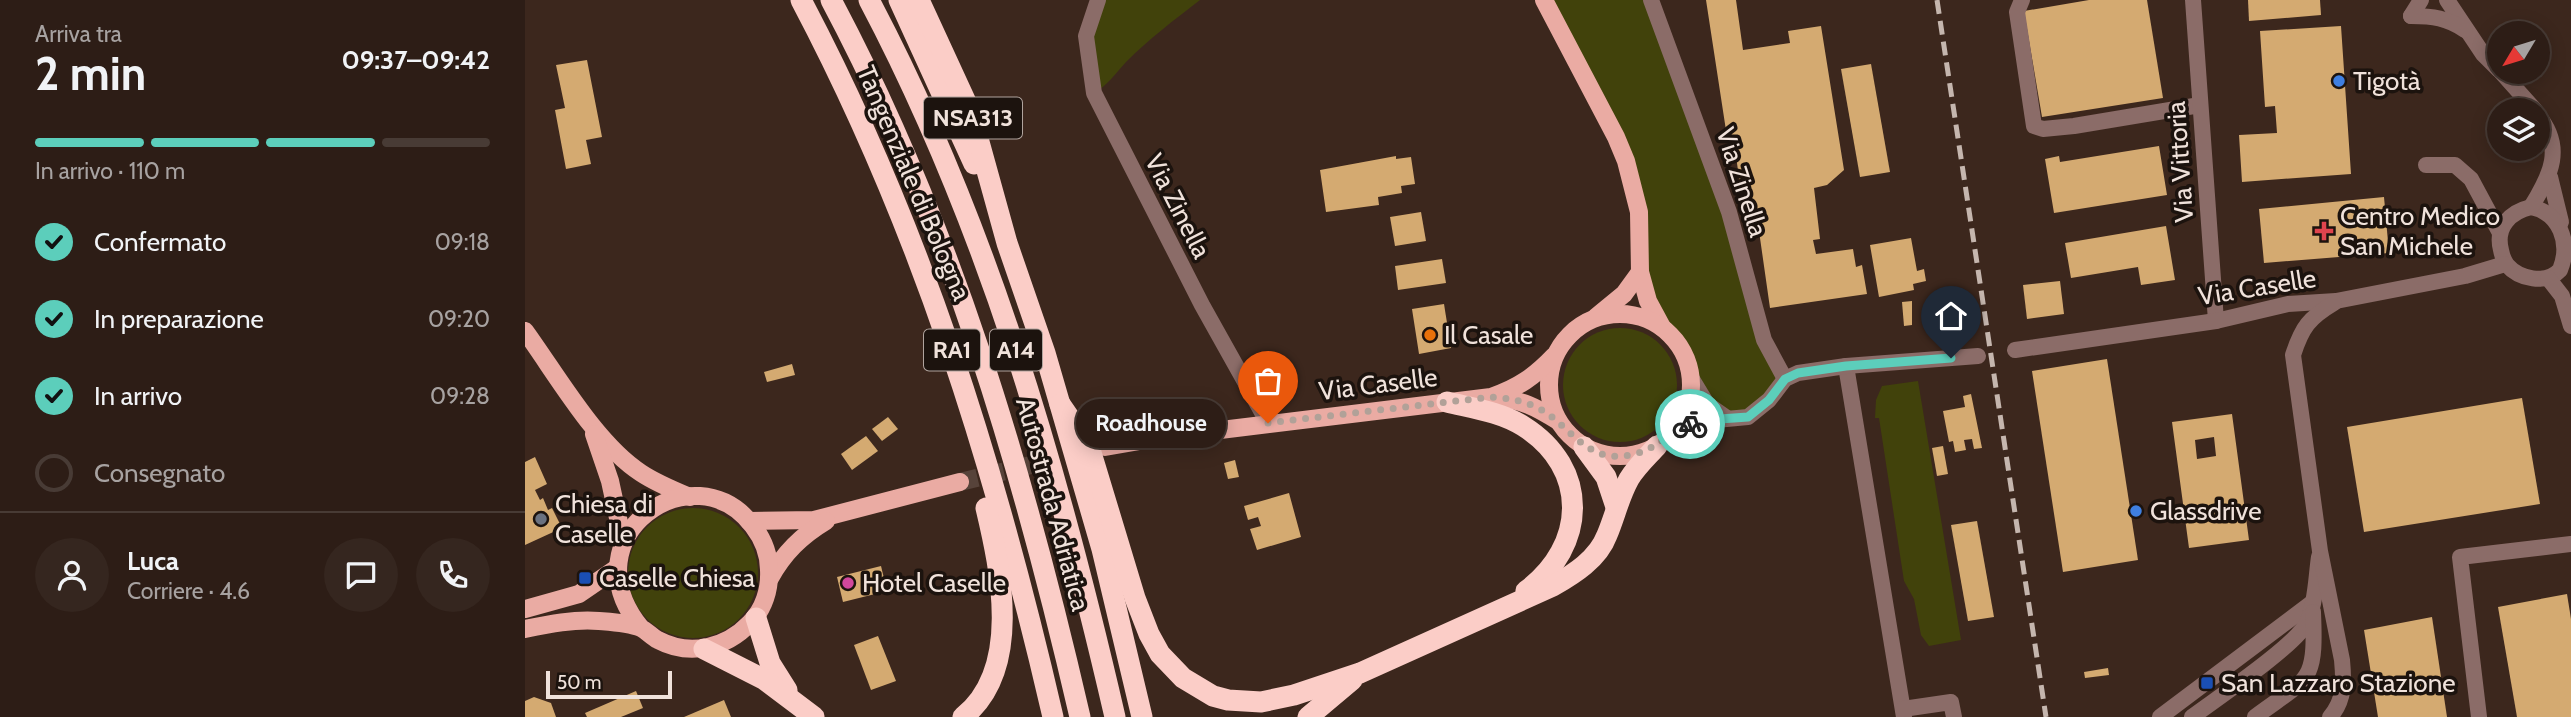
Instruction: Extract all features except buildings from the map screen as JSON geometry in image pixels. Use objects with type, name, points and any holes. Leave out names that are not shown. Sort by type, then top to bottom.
[{"type":"highway","name":"Tangenziale di Bologna","points":[[801,0],[884,172],[948,338],[977,426],[1016,564],[1053,717]]},
{"type":"highway","name":"Autostrada Adriatica","points":[[831,0],[921,191],[980,349],[1024,490],[1080,717]]},
{"type":"highway","name":"Autostrada Adriatica","points":[[869,0],[936,141],[1004,313],[1056,482],[1115,717]]},
{"type":"highway","points":[[899,0],[956,122],[1007,243],[1060,404],[1102,549],[1142,717]]},
{"type":"highway","name":"NSA313","points":[[919,0],[971,113],[1007,243]]},
{"type":"highway","points":[[1447,402],[1490,412],[1524,427],[1545,444],[1562,466],[1572,491],[1573,522],[1562,553],[1551,569],[1499,611]]},
{"type":"highway","points":[[1060,404],[1089,446],[1135,598],[1160,654],[1182,678],[1213,696],[1228,700],[1261,702],[1294,695],[1360,673],[1553,586],[1577,572],[1593,557],[1607,537],[1616,507],[1630,477],[1665,439]]},
{"type":"highway","points":[[963,717],[986,688],[997,663],[1001,629],[1001,583],[980,483],[977,426]]},
{"type":"highway","points":[[1584,447],[1606,477],[1616,507]]},
{"type":"highway","points":[[756,618],[770,663],[797,703]]},
{"type":"highway","points":[[704,649],[765,680],[814,717]]},
{"type":"highway","points":[[1308,717],[1360,673]]},
{"type":"main road","points":[[1544,0],[1626,161],[1639,212],[1640,272]]},
{"type":"main road","name":"Via Caselle","points":[[1491,397],[1512,390],[1534,377],[1554,356],[1563,341],[1624,294],[1640,272]]},
{"type":"main road","name":"Via Caselle","points":[[1640,272],[1648,301],[1663,328]]},
{"type":"main road","name":"Via Caselle","points":[[1596,317],[1631,314],[1644,317],[1663,328],[1685,357],[1691,391],[1688,407],[1665,439]]},
{"type":"main road","points":[[525,331],[587,418],[618,454],[640,472],[690,497]]},
{"type":"main road","name":"Via Caselle","points":[[1554,356],[1549,376],[1549,399],[1558,421],[1584,447]]},
{"type":"main road","name":"Via Caselle","points":[[1105,447],[1268,423],[1491,397],[1514,399],[1535,406],[1558,421]]},
{"type":"main road","points":[[587,418],[604,460],[623,541]]},
{"type":"main road","points":[[1584,447],[1609,456],[1636,454],[1665,439]]},
{"type":"main road","points":[[749,520],[801,521],[833,517],[960,482]]},
{"type":"main road","points":[[690,497],[702,497],[723,503],[749,520],[765,545],[769,562],[770,578],[766,598],[756,618],[731,639],[704,649],[682,649],[669,645],[641,628],[626,608],[621,596],[617,568],[623,541],[636,522],[653,508],[676,498],[690,497]]},
{"type":"main road","points":[[770,578],[781,558],[796,542],[833,517]]},
{"type":"main road","points":[[525,609],[579,594],[617,568]]},
{"type":"main road","points":[[525,629],[578,620],[641,628]]},
{"type":"street","name":"Via Zinella","points":[[1098,0],[1086,36],[1094,93],[1195,292],[1268,423]]},
{"type":"street","name":"Via Zinella","points":[[1651,0],[1729,212],[1764,340],[1785,379]]},
{"type":"street","points":[[2022,0],[2017,12],[2034,126],[2043,129],[2074,126],[2200,105]]},
{"type":"street","name":"Via Vittoria","points":[[2193,0],[2215,321]]},
{"type":"street","points":[[2421,0],[2411,16],[2449,20],[2466,30]]},
{"type":"street","points":[[2447,0],[2487,58]]},
{"type":"street","points":[[2511,84],[2524,98]]},
{"type":"street","points":[[2550,139],[2554,150],[2550,177],[2561,222],[2569,234],[2570,254],[2560,271],[2548,278],[2528,277],[2505,264],[2500,233],[2505,222],[2514,213],[2531,207],[2544,210],[2561,222]]},
{"type":"street","points":[[2426,165],[2455,165],[2471,179],[2500,233]]},
{"type":"street","points":[[2531,207],[2550,177]]},
{"type":"street","points":[[2481,195],[2514,213]]},
{"type":"street","name":"Via Caselle","points":[[2015,350],[2215,321],[2288,304],[2336,301],[2465,276],[2505,264]]},
{"type":"street","points":[[2548,278],[2562,296],[2571,326]]},
{"type":"street","points":[[2330,717],[2341,699],[2344,677],[2320,551],[2293,355],[2300,333],[2313,316],[2336,301]]},
{"type":"street","points":[[1665,439],[1695,422],[1748,417],[1758,411],[1785,379],[1798,373],[1846,366],[1978,356]]},
{"type":"street","points":[[1846,366],[1904,713],[1951,702],[1954,717]]},
{"type":"street","name":"Via Caselle","points":[[1690,376],[1707,404],[1727,418]]},
{"type":"street","points":[[2479,717],[2460,557],[2571,544]]},
{"type":"street","points":[[2255,717],[2294,689],[2307,676],[2313,660],[2313,602],[2320,551]]},
{"type":"street","points":[[2160,717],[2313,602]]},
{"type":"street","points":[[2192,717],[2298,635],[2306,624],[2313,602]]},
{"type":"shaded area","points":[[1098,0],[1200,0],[1144,45],[1094,93],[1086,36]]},
{"type":"shaded area","points":[[1544,0],[1651,0],[1785,379],[1769,400],[1727,418],[1690,376],[1685,357],[1663,328],[1648,301],[1633,183]]},
{"type":"shaded area","points":[[1620,328],[1642,332],[1652,337],[1668,353],[1673,363],[1677,385],[1673,407],[1668,417],[1652,433],[1642,438],[1620,442],[1598,438],[1588,433],[1572,417],[1567,407],[1563,385],[1567,363],[1572,353],[1588,337],[1598,332]]},
{"type":"shaded area","points":[[1918,381],[1961,640],[1929,646],[1921,635],[1914,599],[1904,581],[1879,418],[1875,418],[1876,400],[1882,386]]},
{"type":"shaded area","points":[[693,508],[718,513],[739,527],[753,548],[758,573],[753,598],[739,619],[718,633],[693,638],[668,633],[647,619],[633,598],[628,573],[633,548],[647,527],[668,513]]},
{"type":"tunnel","points":[[960,482],[1085,452]]},
{"type":"railway","points":[[1937,0],[2046,717]]},
{"type":"way so far","points":[[1268,423],[1491,397],[1514,399],[1535,406],[1558,421],[1584,447],[1609,456],[1636,454],[1657,446],[1673,432],[1690,424]]},
{"type":"place","name":"Tigotà","points":[[2339,81]]},
{"type":"place","name":"Centro Medico San Michele","points":[[2324,231]]},
{"type":"place","name":"Il Casale","points":[[1430,335]]},
{"type":"place","name":"Roadhouse","points":[[1268,423]]},
{"type":"place","name":"Glassdrive","points":[[2136,511]]},
{"type":"place","name":"Chiesa di Caselle","points":[[541,519]]},
{"type":"place","name":"Caselle Chiesa","points":[[585,578]]},
{"type":"place","name":"Hotel Caselle","points":[[848,583]]},
{"type":"place","name":"San Lazzaro Stazione","points":[[2207,683]]},
{"type":"route","points":[[1690,424],[1748,417],[1769,400],[1785,379],[1798,373],[1846,366],[1951,358]]}]
